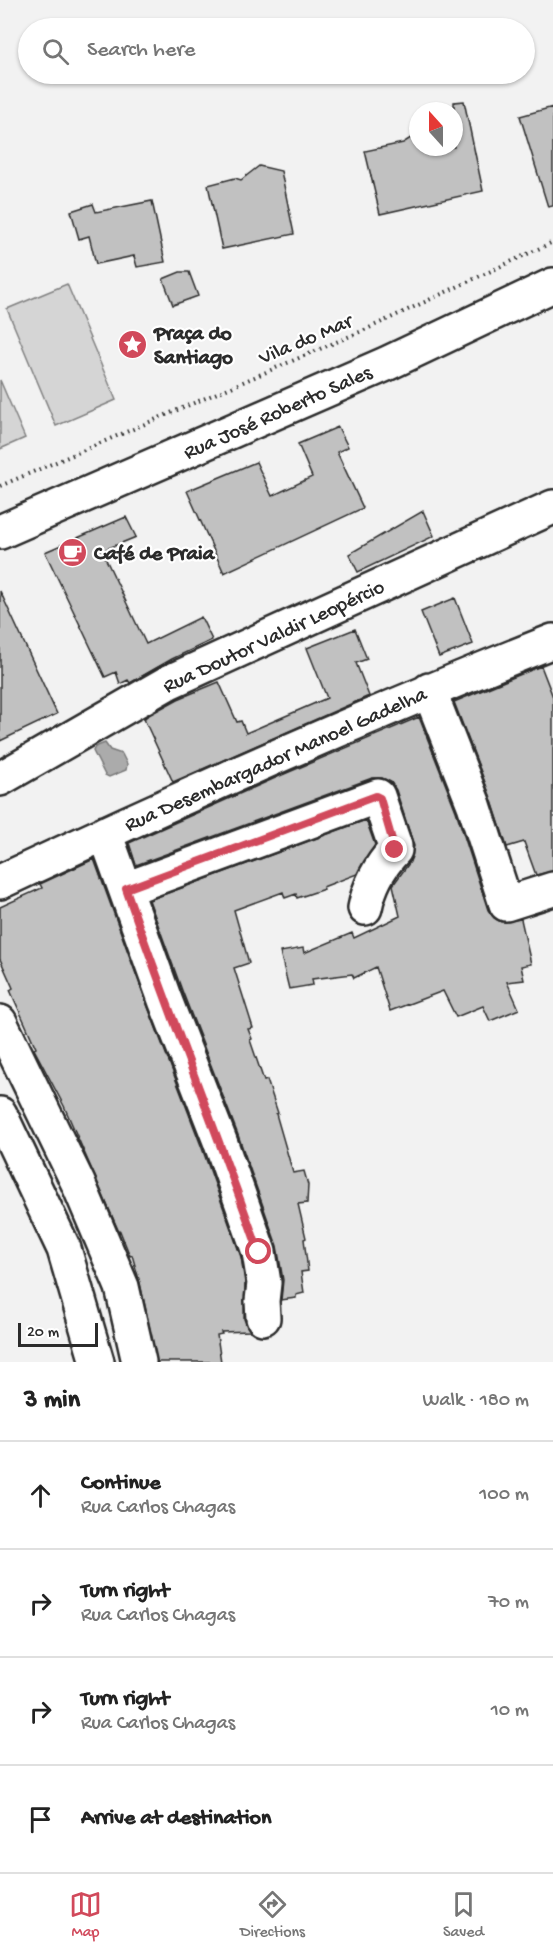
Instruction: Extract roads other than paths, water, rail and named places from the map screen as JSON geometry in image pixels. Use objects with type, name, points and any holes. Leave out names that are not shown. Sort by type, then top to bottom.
[{"type":"main road","name":"Rua José Roberto Sales","points":[[0,532],[386,364],[553,285]]},
{"type":"main road","name":"Rua Doutor Valdir Leopércio","points":[[0,779],[169,682],[553,507]]},
{"type":"main road","name":"Rua Desembargador Manoel Gadelha","points":[[0,882],[105,833],[429,690],[553,641]]},
{"type":"main road","points":[[429,690],[474,805],[506,904],[553,889]]},
{"type":"main road","points":[[126,889],[378,796],[395,850],[383,862],[365,909]]},
{"type":"main road","points":[[105,833],[259,1252],[264,1283],[263,1318]]},
{"type":"main road","points":[[0,1022],[78,1183],[122,1287],[139,1362]]},
{"type":"main road","points":[[0,1114],[67,1257],[97,1362]]},
{"type":"place","name":"Praça do Santiago","points":[[133,344]]},
{"type":"place","name":"Café de Praia","points":[[73,552]]}]
